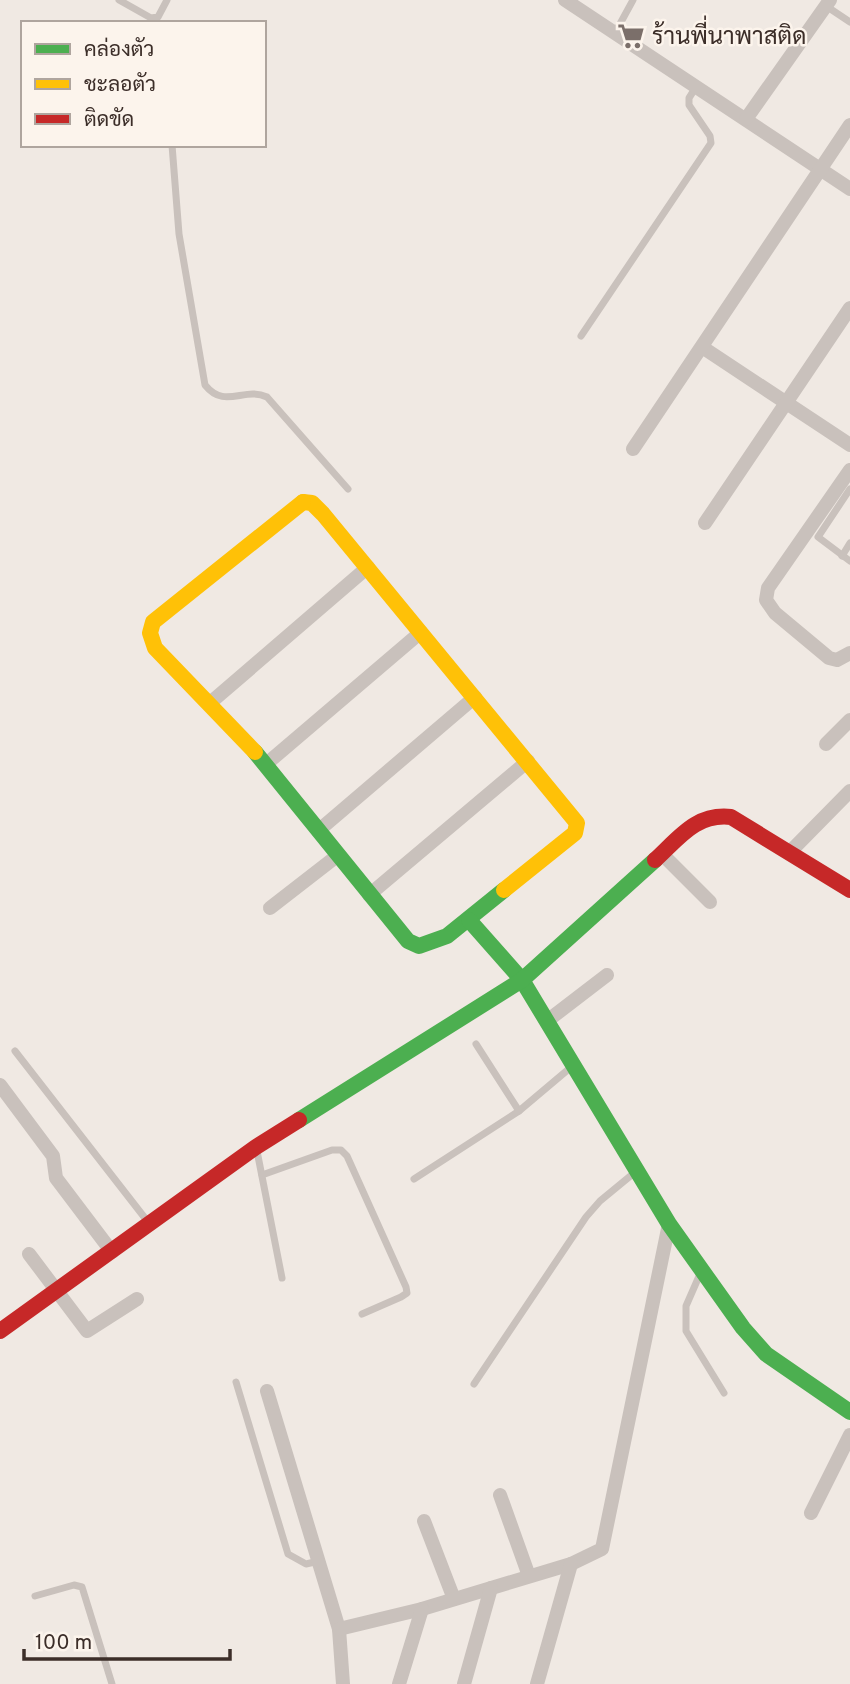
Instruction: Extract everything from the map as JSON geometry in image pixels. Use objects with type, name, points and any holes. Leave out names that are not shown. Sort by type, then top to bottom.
[{"type":"street","points":[[565,0],[850,189]]},
{"type":"street","points":[[746,119],[828,3]]},
{"type":"street","points":[[633,449],[850,125]]},
{"type":"street","points":[[705,523],[850,308]]},
{"type":"street","points":[[702,347],[850,445]]},
{"type":"street","points":[[850,470],[768,588],[766,600],[775,613],[829,658],[837,660],[850,653]]},
{"type":"street","points":[[303,502],[312,503],[368,567],[577,823],[575,833],[468,920],[447,936],[419,946],[408,941],[265,765],[210,703],[155,648],[150,633],[153,622],[303,502]]},
{"type":"street","points":[[210,703],[368,567]]},
{"type":"street","points":[[265,765],[421,632]]},
{"type":"street","points":[[318,831],[475,697]]},
{"type":"street","points":[[825,744],[849,724]]},
{"type":"street","points":[[369,895],[527,761]]},
{"type":"street","points":[[789,853],[850,791]]},
{"type":"street","points":[[0,1331],[256,1147],[522,980],[693,826],[713,815],[731,817],[850,890]]},
{"type":"street","points":[[663,855],[710,902]]},
{"type":"street","points":[[270,908],[337,856]]},
{"type":"street","points":[[468,920],[522,980],[575,1063],[669,1224],[766,1354],[850,1412]]},
{"type":"street","points":[[547,1021],[607,975]]},
{"type":"street","points":[[0,1085],[49,1151],[56,1178],[111,1252]]},
{"type":"street","points":[[339,1629],[454,1600],[595,1555],[606,1541],[669,1224]]},
{"type":"street","points":[[29,1254],[87,1331],[137,1299]]},
{"type":"street","points":[[267,1391],[339,1629],[343,1684]]},
{"type":"street","points":[[811,1513],[850,1435]]},
{"type":"street","points":[[500,1495],[529,1576]]},
{"type":"street","points":[[424,1521],[454,1600]]},
{"type":"street","points":[[537,1684],[571,1564]]},
{"type":"street","points":[[464,1684],[491,1588]]},
{"type":"street","points":[[399,1684],[422,1609]]},
{"type":"lane","points":[[119,0],[152,20],[158,17],[167,0]]},
{"type":"lane","points":[[615,33],[634,0]]},
{"type":"lane","points":[[828,3],[850,22]]},
{"type":"lane","points":[[581,336],[711,143],[710,136],[689,104],[689,98],[697,87]]},
{"type":"lane","points":[[172,147],[179,234],[205,385],[213,394],[222,397],[257,393],[267,397],[348,488]]},
{"type":"lane","points":[[850,489],[818,537],[850,561]]},
{"type":"lane","points":[[842,556],[850,543]]},
{"type":"lane","points":[[476,1044],[519,1111]]},
{"type":"lane","points":[[15,1051],[150,1225]]},
{"type":"lane","points":[[414,1179],[519,1111],[575,1063]]},
{"type":"lane","points":[[256,1147],[282,1278]]},
{"type":"lane","points":[[262,1175],[332,1150],[341,1150],[348,1156],[407,1287],[407,1293],[401,1297],[362,1314]]},
{"type":"lane","points":[[474,1384],[586,1217],[600,1201],[637,1170]]},
{"type":"lane","points":[[702,1270],[684,1319],[686,1331],[724,1393]]},
{"type":"lane","points":[[236,1382],[288,1554],[306,1564],[319,1561]]},
{"type":"lane","points":[[35,1596],[74,1585],[82,1587],[112,1684]]},
{"type":"traffic: fast","points":[[255,752],[408,941],[419,946],[447,936],[504,890]]},
{"type":"traffic: fast","points":[[299,1120],[522,980],[655,860]]},
{"type":"traffic: fast","points":[[469,920],[522,980],[669,1224],[743,1328],[766,1354],[850,1412]]},
{"type":"traffic: slow","points":[[303,502],[312,503],[323,514],[577,823],[575,833],[504,890]]},
{"type":"traffic: slow","points":[[255,752],[155,648],[150,633],[153,622],[303,502]]},
{"type":"traffic: jam","points":[[655,860],[698,823],[708,819],[731,817],[850,890]]},
{"type":"traffic: jam","points":[[0,1331],[256,1147],[299,1120]]},
{"type":"place","name":"ร้านพี่นาพาสติด","points":[[631,36]]}]
